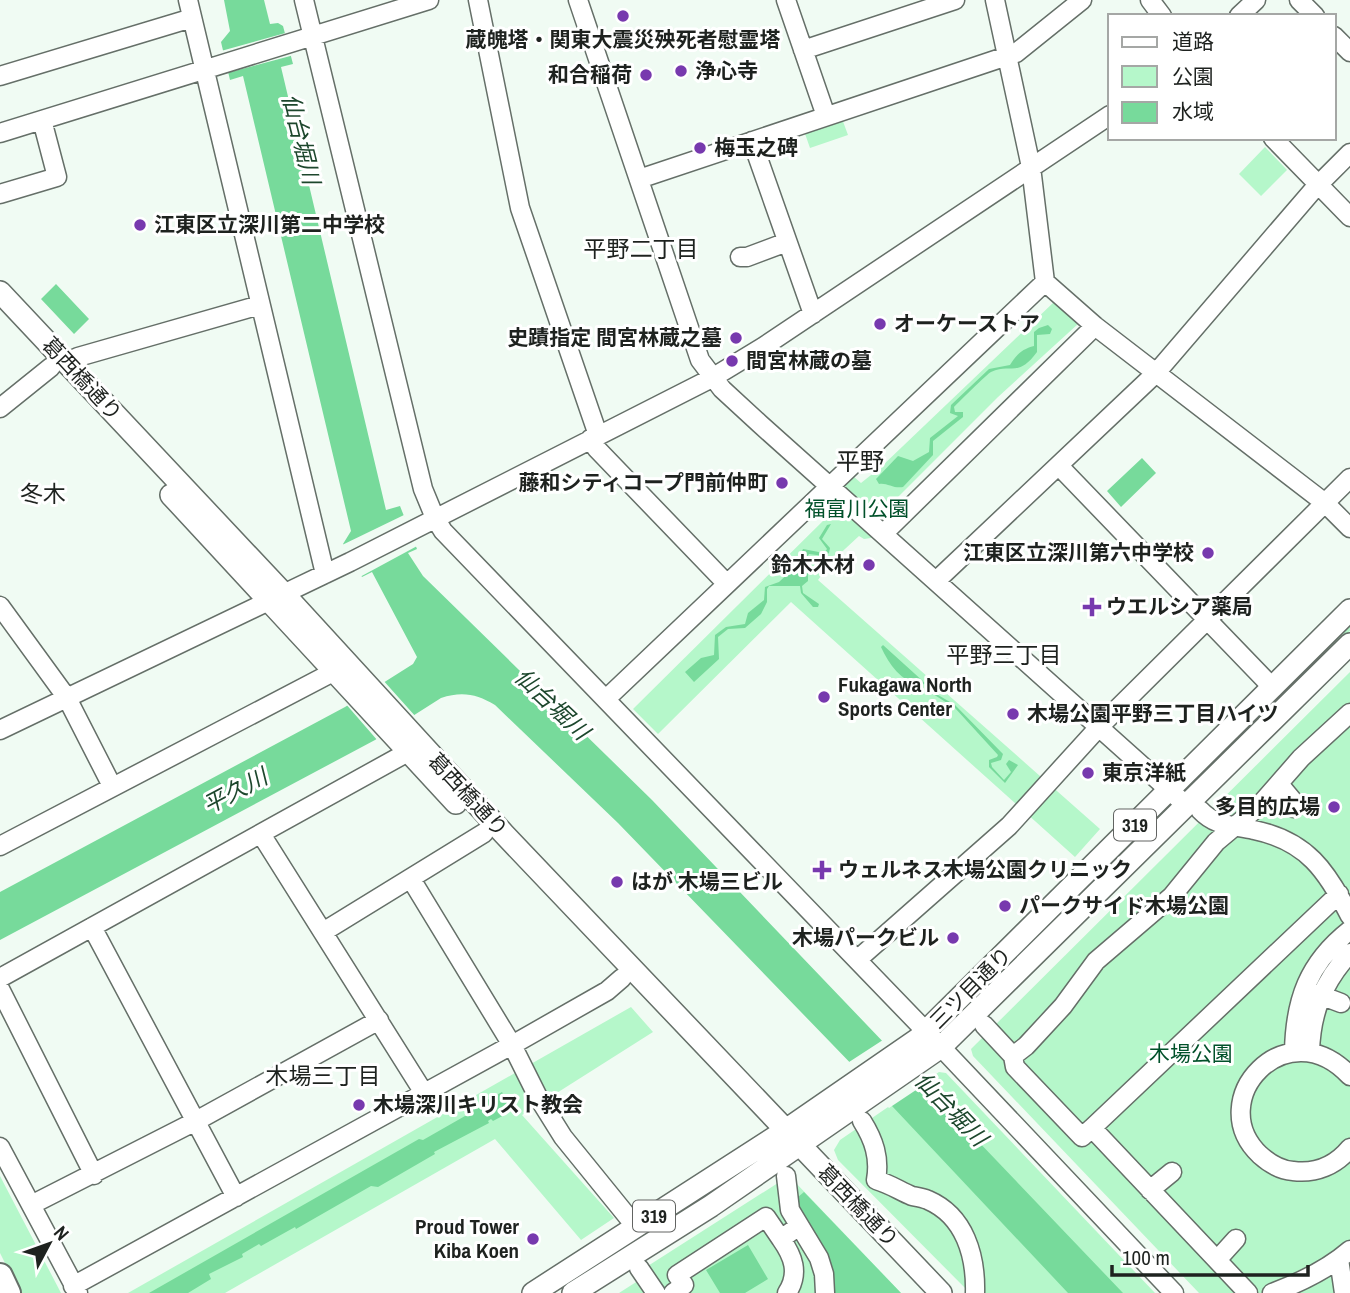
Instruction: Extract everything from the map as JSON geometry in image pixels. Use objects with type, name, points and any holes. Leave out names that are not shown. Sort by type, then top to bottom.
[{"type":"highway","points":[[0,1276],[8,1293]]},
{"type":"main road","name":"葛西橋通り","points":[[0,292],[59,365],[357,685],[484,833],[622,978],[941,1293]]},
{"type":"main road","name":"葛西橋通り","points":[[0,312],[59,365]]},
{"type":"main road","name":"葛西橋通り","points":[[276,597],[335,671],[357,685]]},
{"type":"main road","name":"三ツ目通り","points":[[929,1043],[1170,790],[1350,610]]},
{"type":"main road","name":"三ツ目通り","points":[[533,1293],[636,1227],[788,1141],[929,1043],[1193,808],[1350,644]]},
{"type":"main road","name":"葛西橋通り","points":[[403,740],[504,834],[788,1141],[921,1293]]},
{"type":"main road","name":"三ツ目通り","points":[[573,1293],[711,1206],[788,1141]]},
{"type":"street","points":[[304,0],[423,489],[435,518],[453,543],[857,960],[929,1043],[1174,1293]]},
{"type":"street","points":[[0,133],[312,37],[402,4],[429,0]]},
{"type":"street","points":[[478,0],[520,208],[597,449],[727,584]]},
{"type":"street","points":[[578,0],[700,360],[712,378],[1099,727],[1193,808],[1220,825],[1235,826],[1297,819]]},
{"type":"street","points":[[786,0],[826,116]]},
{"type":"street","points":[[803,50],[956,0]]},
{"type":"street","points":[[995,0],[1031,167],[1045,282],[1095,326],[1325,503],[1350,528]]},
{"type":"street","points":[[639,180],[1007,56],[1024,48],[1082,0]]},
{"type":"street","points":[[1150,0],[1161,14]]},
{"type":"street","points":[[1241,14],[1256,0]]},
{"type":"street","points":[[1299,0],[1313,14]]},
{"type":"street","points":[[0,76],[190,9],[325,574]]},
{"type":"street","points":[[1336,38],[1350,52]]},
{"type":"street","points":[[0,730],[350,562],[712,378],[813,314],[1108,116]]},
{"type":"street","points":[[0,194],[57,177],[42,120]]},
{"type":"street","points":[[1275,140],[1350,217]]},
{"type":"street","points":[[752,141],[813,314]]},
{"type":"street","points":[[936,581],[1156,373],[1318,185],[1350,153]]},
{"type":"street","points":[[740,257],[747,257],[787,242]]},
{"type":"street","points":[[606,699],[1045,282]]},
{"type":"street","points":[[0,408],[59,365],[78,356],[260,305]]},
{"type":"street","points":[[878,529],[1095,326]]},
{"type":"street","points":[[1059,466],[1273,688]]},
{"type":"street","points":[[857,960],[1020,814],[1099,727],[1350,478]]},
{"type":"street","points":[[0,606],[67,698],[112,786]]},
{"type":"street","points":[[0,846],[335,671]]},
{"type":"street","points":[[1013,1056],[1026,1046],[1063,1006],[1097,961],[1172,896],[1216,842],[1259,806],[1314,744],[1350,713]]},
{"type":"street","points":[[0,978],[261,834],[403,740]]},
{"type":"street","points":[[1279,783],[1294,802],[1297,819],[1316,862],[1339,894],[1350,916]]},
{"type":"street","points":[[323,932],[484,833]]},
{"type":"street","points":[[261,834],[424,1093]]},
{"type":"street","points":[[411,879],[512,1045],[538,1097],[563,1137],[636,1227]]},
{"type":"street","points":[[984,1024],[1013,1056],[1015,1067],[1082,1137],[1339,894]]},
{"type":"street","points":[[92,927],[236,1197]]},
{"type":"street","points":[[1302,1052],[1294,1026],[1303,989],[1323,956],[1350,930]]},
{"type":"street","points":[[1302,1052],[1325,985],[1350,953]]},
{"type":"street","points":[[0,1147],[75,1289],[607,991],[622,978]]},
{"type":"street","points":[[0,989],[94,1175]]},
{"type":"street","points":[[1303,989],[1342,1003]]},
{"type":"street","points":[[32,1205],[196,1121],[379,1020]]},
{"type":"street","points":[[1349,1152],[1328,1166],[1287,1178],[1269,1162],[1254,1157],[1247,1138],[1236,1124],[1244,1093],[1252,1078],[1263,1065],[1278,1056],[1302,1052],[1325,1056],[1350,1076]]},
{"type":"street","points":[[862,1121],[871,1136],[877,1155],[870,1186],[891,1184],[910,1195],[927,1199],[953,1219],[973,1254],[975,1293]]},
{"type":"street","points":[[1092,1128],[1248,1293]]},
{"type":"street","points":[[1150,1190],[1172,1172]]},
{"type":"street","points":[[786,1176],[790,1210],[819,1258],[824,1274],[825,1293]]},
{"type":"street","points":[[639,1268],[668,1291],[677,1275],[766,1217],[791,1253],[795,1270],[787,1293]]},
{"type":"street","points":[[781,1238],[799,1226]]},
{"type":"street","points":[[1217,1260],[1236,1239]]},
{"type":"street","points":[[1272,1293],[1292,1286],[1345,1255]]},
{"type":"street","points":[[1344,1293],[1345,1255]]},
{"type":"green space","points":[[841,116],[848,135],[810,148],[803,128]]},
{"type":"green space","points":[[1265,147],[1287,170],[1261,196],[1239,174]]},
{"type":"green space","name":"福富川公園","points":[[1054,302],[1078,324],[998,397],[888,507],[893,515],[871,538],[864,539],[859,536],[832,561],[818,580],[1100,829],[1075,857],[791,602],[658,734],[633,709],[827,517],[819,508],[853,476],[861,483],[881,467]]},
{"type":"green space","points":[[1350,626],[1350,631],[1195,779],[1194,777]]},
{"type":"green space","name":"木場公園","points":[[1350,672],[1350,1293],[1199,1293],[973,1056],[971,1049]]},
{"type":"green space","points":[[1168,804],[1171,806],[953,1020],[952,1018]]},
{"type":"green space","points":[[631,1007],[653,1032],[522,1115],[614,1218],[581,1240],[495,1139],[225,1293],[128,1293]]},
{"type":"green space","points":[[939,1072],[946,1073],[1155,1293],[970,1293],[838,1160],[834,1150],[840,1140]]},
{"type":"green space","points":[[0,1176],[61,1293],[20,1293],[0,1253]]},
{"type":"green space","points":[[781,1181],[794,1181],[901,1293],[619,1293],[644,1277],[640,1271]]},
{"type":"shaded area","points":[[804,1192],[901,1293],[831,1293],[796,1213],[798,1197]]},
{"type":"water","points":[[224,0],[264,0],[270,24],[278,23],[283,26],[293,64],[281,67],[386,510],[400,506],[417,549],[408,553],[423,576],[652,800],[1123,1293],[1068,1293],[892,1106],[618,823],[495,705],[476,696],[463,694],[441,698],[375,740],[0,940],[0,892],[345,707],[413,664],[417,657],[372,572],[362,577],[343,544],[351,531],[243,76],[230,80],[221,42],[230,31]]},
{"type":"water","points":[[56,284],[89,319],[74,334],[41,299]]},
{"type":"water","points":[[1048,325],[1052,329],[1050,334],[1037,335],[1037,352],[1025,365],[991,372],[954,407],[955,412],[963,412],[963,417],[933,441],[933,455],[903,487],[879,484],[876,479],[898,456],[913,461],[929,452],[930,438],[958,416],[950,413],[951,405],[989,369],[1010,365],[1020,353],[1034,346],[1034,332]]},
{"type":"water","points":[[1142,458],[1156,473],[1121,507],[1107,491]]},
{"type":"water","points":[[831,524],[822,539],[830,548],[829,553],[824,556],[809,554],[804,562],[808,570],[808,581],[802,586],[803,593],[819,604],[818,607],[813,607],[801,593],[800,586],[769,586],[767,602],[761,614],[745,628],[728,629],[718,637],[719,659],[694,682],[685,672],[701,658],[714,655],[715,635],[726,627],[745,624],[748,613],[764,600],[765,587],[779,582],[795,567],[803,549],[824,553],[827,549],[819,538],[827,525]]},
{"type":"water","points":[[883,645],[925,683],[920,687],[901,676],[888,660],[881,647]]},
{"type":"water","points":[[933,692],[955,705],[1003,754],[1001,760],[991,763],[1004,780],[1011,772],[1006,764],[1009,760],[1018,765],[1005,783],[989,767],[989,760],[998,755],[955,708]]},
{"type":"water","points":[[502,1092],[512,1108],[508,1113],[493,1121],[491,1119],[489,1123],[434,1152],[435,1154],[378,1187],[371,1186],[296,1229],[295,1227],[261,1246],[259,1244],[242,1254],[243,1257],[209,1274],[211,1279],[188,1293],[149,1293],[419,1139],[423,1140],[472,1112],[471,1109],[480,1108],[482,1103]]},
{"type":"water","points":[[748,1245],[768,1279],[745,1293],[720,1293],[706,1270]]},
{"type":"pier","points":[[289,32],[294,55],[227,73],[221,51]]},
{"type":"pier","points":[[404,515],[419,545],[358,578],[340,546]]},
{"type":"pier","points":[[382,679],[416,717],[378,741],[345,703]]},
{"type":"pier","points":[[886,1038],[928,1082],[889,1108],[846,1064]]},
{"type":"place","name":"蔵魄塔・関東大震災殃死者慰霊塔","points":[[623,16]]},
{"type":"place","name":"浄心寺","points":[[681,71]]},
{"type":"place","name":"和合稲荷","points":[[646,75]]},
{"type":"place","name":"梅玉之碑","points":[[700,148]]},
{"type":"place","name":"江東区立深川第二中学校","points":[[140,225]]},
{"type":"place","name":"オーケーストア","points":[[880,324]]},
{"type":"place","name":"史蹟指定 間宮林蔵之墓","points":[[736,338]]},
{"type":"place","name":"間宮林蔵の墓","points":[[732,361]]},
{"type":"place","name":"藤和シティコープ門前仲町","points":[[782,483]]},
{"type":"place","name":"江東区立深川第六中学校","points":[[1208,553]]},
{"type":"place","name":"鈴木木材","points":[[869,565]]},
{"type":"place","name":"ウエルシア薬局","points":[[1092,607]]},
{"type":"place","name":"Fukagawa North Sports Center","points":[[824,697]]},
{"type":"place","name":"木場公園平野三丁目ハイツ","points":[[1013,714]]},
{"type":"place","name":"東京洋紙","points":[[1088,773]]},
{"type":"place","name":"多目的広場","points":[[1334,807]]},
{"type":"place","name":"ウェルネス木場公園クリニック","points":[[822,870]]},
{"type":"place","name":"はが 木場三ビル","points":[[617,882]]},
{"type":"place","name":"パークサイド木場公園","points":[[1005,906]]},
{"type":"place","name":"木場パークビル","points":[[953,938]]},
{"type":"place","name":"木場深川キリスト教会","points":[[359,1105]]},
{"type":"place","name":"Proud Tower Kiba Koen","points":[[533,1239]]},
{"type":"district","name":"平野二丁目","points":[[641,249]]},
{"type":"district","name":"平野","points":[[860,462]]},
{"type":"district","name":"冬木","points":[[43,494]]},
{"type":"district","name":"平野三丁目","points":[[1004,655]]},
{"type":"district","name":"木場三丁目","points":[[323,1076]]},
{"type":"water label","name":"仙台堀川","points":[[301,139]]},
{"type":"water label","name":"仙台堀川","points":[[552,704]]},
{"type":"water label","name":"平久川","points":[[235,791]]},
{"type":"water label","name":"仙台堀川","points":[[951,1109]]}]
